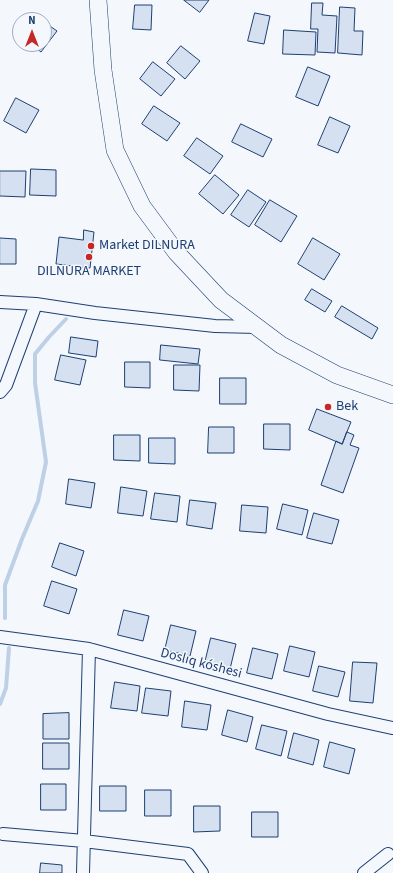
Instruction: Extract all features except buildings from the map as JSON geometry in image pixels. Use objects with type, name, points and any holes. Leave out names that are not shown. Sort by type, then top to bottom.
[{"type":"main road","points":[[98,0],[103,70],[115,150],[142,206],[176,252],[221,300],[281,345],[337,375],[393,395]]},
{"type":"street","points":[[0,302],[36,304],[95,314],[207,325],[257,327]]},
{"type":"street","points":[[0,392],[6,386],[36,304]]},
{"type":"street","name":"Doslıq kóshesi","points":[[0,637],[22,641],[89,648],[328,714],[392,728]]},
{"type":"street","points":[[83,873],[89,648]]},
{"type":"street","points":[[3,834],[84,841],[188,854],[202,873]]},
{"type":"street","points":[[364,873],[388,854]]},
{"type":"waterway","points":[[5,618],[5,585],[38,501],[46,462],[35,383],[35,354],[66,319]]},
{"type":"waterway","points":[[0,704],[6,688],[9,648]]},
{"type":"place","name":"Market DILNURA","points":[[91,246]]},
{"type":"place","name":"DILNURA MARKET","points":[[89,257]]},
{"type":"place","name":"Bek","points":[[328,407]]}]
